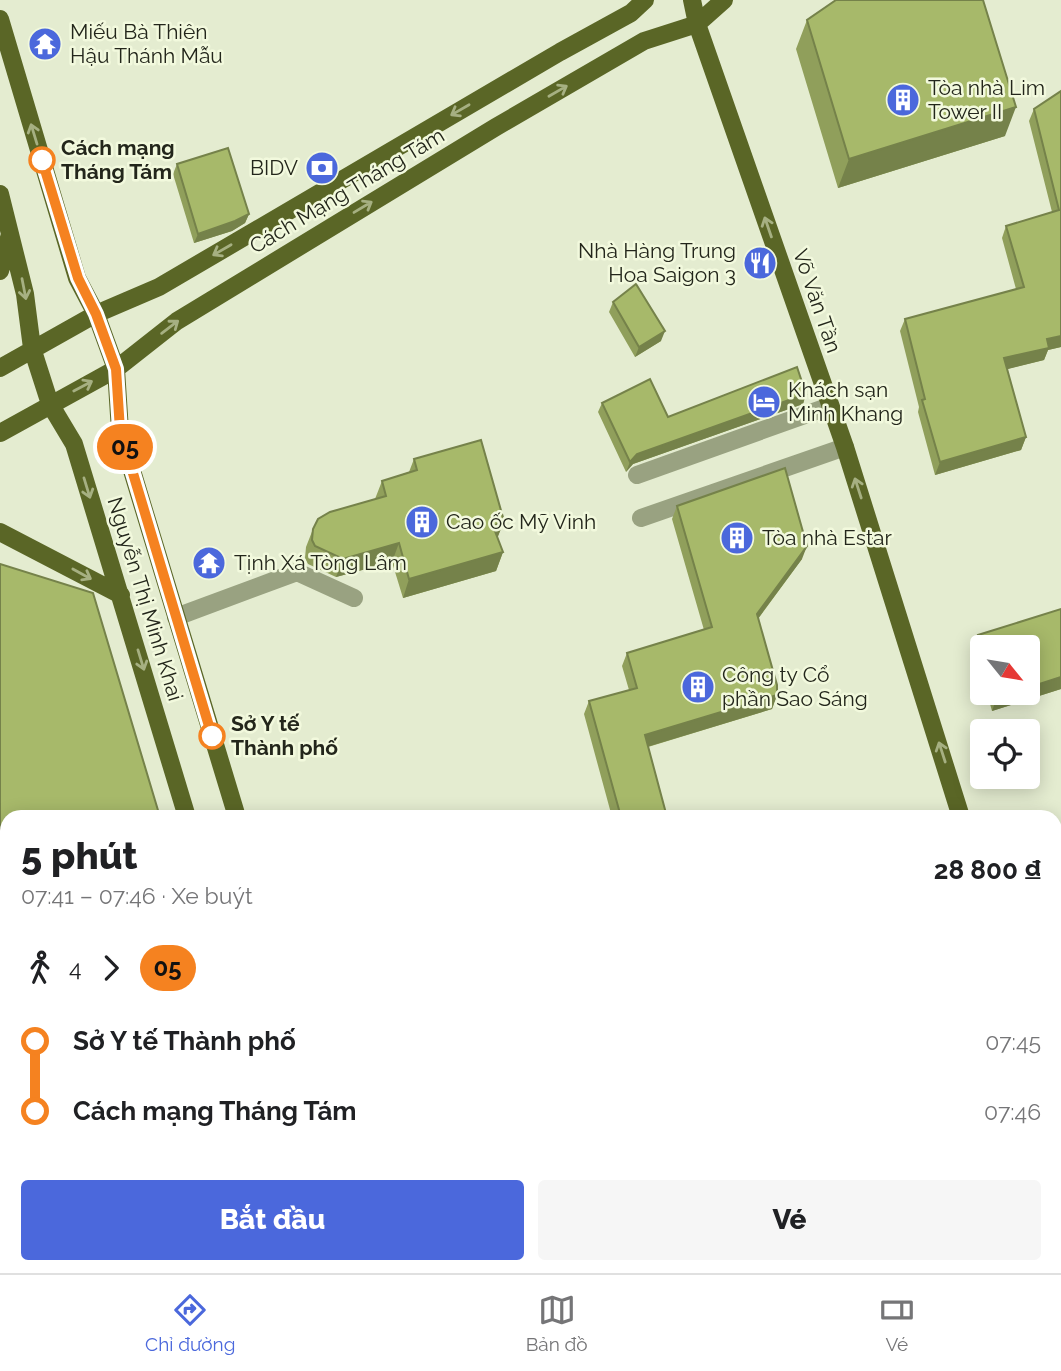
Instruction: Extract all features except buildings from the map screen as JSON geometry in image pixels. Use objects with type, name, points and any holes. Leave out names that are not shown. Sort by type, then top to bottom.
[{"type":"main road","name":"Cách Mạng Tháng Tám","points":[[0,368],[96,314],[159,287],[631,13],[645,0]]},
{"type":"main road","name":"Võ Văn Tần","points":[[692,0],[697,24],[845,447],[959,810]]},
{"type":"main road","name":"Cách Mạng Tháng Tám","points":[[0,433],[116,369],[177,321],[484,134],[644,41],[697,24],[724,0]]},
{"type":"main road","name":"Nguyễn Thị Minh Khai","points":[[0,19],[78,278],[96,314],[116,369],[120,430],[235,810]]},
{"type":"main road","name":"Nguyễn Thị Minh Khai","points":[[0,194],[25,294],[32,348],[50,404],[74,444],[185,810]]},
{"type":"main road","points":[[0,271],[11,230]]},
{"type":"main road","points":[[0,532],[121,595]]},
{"type":"street","points":[[637,475],[830,406]]},
{"type":"street","points":[[641,518],[845,447]]},
{"type":"street","points":[[176,617],[297,572],[354,598]]},
{"type":"bus line","name":"05","points":[[42,160],[78,278],[96,314],[116,369],[120,430],[212,736]]},
{"type":"place","name":"Miếu Bà Thiên Hậu Thánh Mẫu","points":[[45,44]]},
{"type":"place","name":"Tòa nhà Lim Tower II","points":[[903,100]]},
{"type":"place","name":"Cách mạng Tháng Tám","points":[[42,160]]},
{"type":"place","name":"BIDV","points":[[322,168]]},
{"type":"place","name":"Nhà Hàng Trung Hoa Saigon 3","points":[[760,263]]},
{"type":"place","name":"Khách sạn Minh Khang","points":[[764,402]]},
{"type":"place","name":"Cao ốc Mỹ Vinh","points":[[422,522]]},
{"type":"place","name":"Tòa nhà Estar","points":[[737,538]]},
{"type":"place","name":"Tịnh Xá Tòng Lâm","points":[[209,563]]},
{"type":"place","name":"Công ty Cổ phần Sao Sáng","points":[[698,687]]},
{"type":"place","name":"Sở Y tế Thành phố","points":[[212,736]]}]
